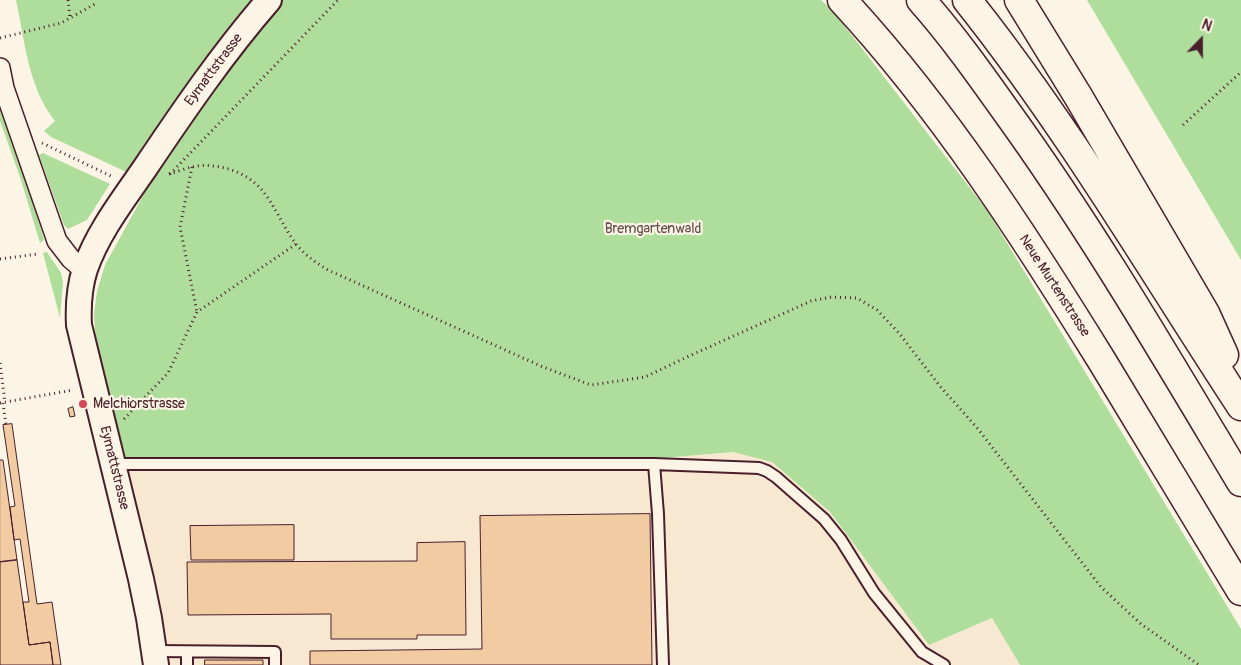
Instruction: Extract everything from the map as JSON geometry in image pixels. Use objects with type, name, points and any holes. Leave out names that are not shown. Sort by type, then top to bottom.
[{"type":"main road","name":"Neue Murtenstrasse","points":[[842,0],[889,53],[921,93],[1006,211],[1067,304],[1241,591]]},
{"type":"main road","points":[[921,0],[983,79],[1060,189],[1126,292],[1241,482]]},
{"type":"main road","points":[[967,0],[1011,56],[1088,167],[1241,406]]},
{"type":"main road","points":[[1019,0],[1069,81],[1205,313],[1241,393]]},
{"type":"street","name":"Eymattstrasse","points":[[155,658],[141,579],[79,325],[78,300],[85,271],[99,240],[121,202],[206,79],[269,0]]},
{"type":"street","points":[[0,68],[4,88],[57,240],[65,252],[85,271]]},
{"type":"lane","points":[[112,464],[654,464],[759,468],[776,477],[824,519],[841,540],[874,593],[922,652],[944,665]]},
{"type":"lane","points":[[654,464],[658,514],[663,665]]},
{"type":"lane","points":[[187,652],[187,665]]},
{"type":"lane","points":[[155,658],[187,652],[275,652],[275,665]]},
{"type":"path","points":[[68,0],[70,19]]},
{"type":"path","points":[[164,180],[338,0]]},
{"type":"path","points":[[0,38],[70,19],[95,4]]},
{"type":"path","points":[[1183,125],[1241,72]]},
{"type":"path","points":[[20,132],[132,186]]},
{"type":"path","points":[[169,174],[192,167],[213,166],[238,172],[250,179],[261,190],[296,244],[311,259],[328,270],[543,367],[591,385],[645,377],[687,356],[811,301],[831,297],[857,298],[876,310],[899,333],[939,385],[978,429],[1101,587],[1141,624],[1199,665]]},
{"type":"path","points":[[192,167],[180,227],[197,312]]},
{"type":"path","points":[[120,423],[168,374],[197,312],[296,244]]},
{"type":"path","points":[[0,259],[38,254]]},
{"type":"path","points":[[0,363],[6,425]]},
{"type":"path","points":[[3,402],[74,390]]},
{"type":"shaded area","points":[[733,452],[772,462],[830,512],[929,645],[993,618],[1020,665],[165,665],[120,457],[663,458]]},
{"type":"green space","name":"Bremgartenwald","points":[[16,0],[821,0],[833,11],[987,210],[1241,629],[1241,665],[1020,665],[992,618],[929,645],[830,512],[772,462],[733,452],[663,458],[120,457],[97,361],[94,314],[97,291],[105,265],[150,183],[51,137],[44,131],[55,121],[46,108],[33,79]]},
{"type":"green space","points":[[1087,0],[1241,0],[1241,260]]},
{"type":"green space","points":[[0,108],[25,176],[44,240],[40,243],[20,177],[0,121]]},
{"type":"green space","points":[[43,153],[110,184],[87,220],[68,229],[64,225],[39,155]]},
{"type":"green space","points":[[47,252],[61,273],[63,283],[60,318],[43,253]]},
{"type":"building","points":[[73,407],[75,416],[70,417],[68,409]]},
{"type":"building","points":[[12,424],[37,604],[52,602],[61,665],[53,665],[50,642],[29,645],[23,602],[29,602],[20,539],[14,540],[10,507],[15,506],[3,425]]},
{"type":"building","points":[[0,460],[3,460],[17,560],[0,562]]},
{"type":"building","points":[[650,514],[652,665],[310,665],[310,651],[482,649],[480,516]]},
{"type":"building","points":[[294,525],[294,560],[191,560],[190,526]]},
{"type":"building","points":[[465,542],[466,635],[417,635],[417,639],[331,639],[331,614],[188,615],[187,562],[417,561],[417,543]]},
{"type":"building","points":[[17,560],[29,645],[50,642],[53,665],[0,665],[0,562]]},
{"type":"building","points":[[205,660],[263,660],[263,665],[205,665]]},
{"type":"place","name":"Melchiorstrasse","points":[[83,404]]}]
